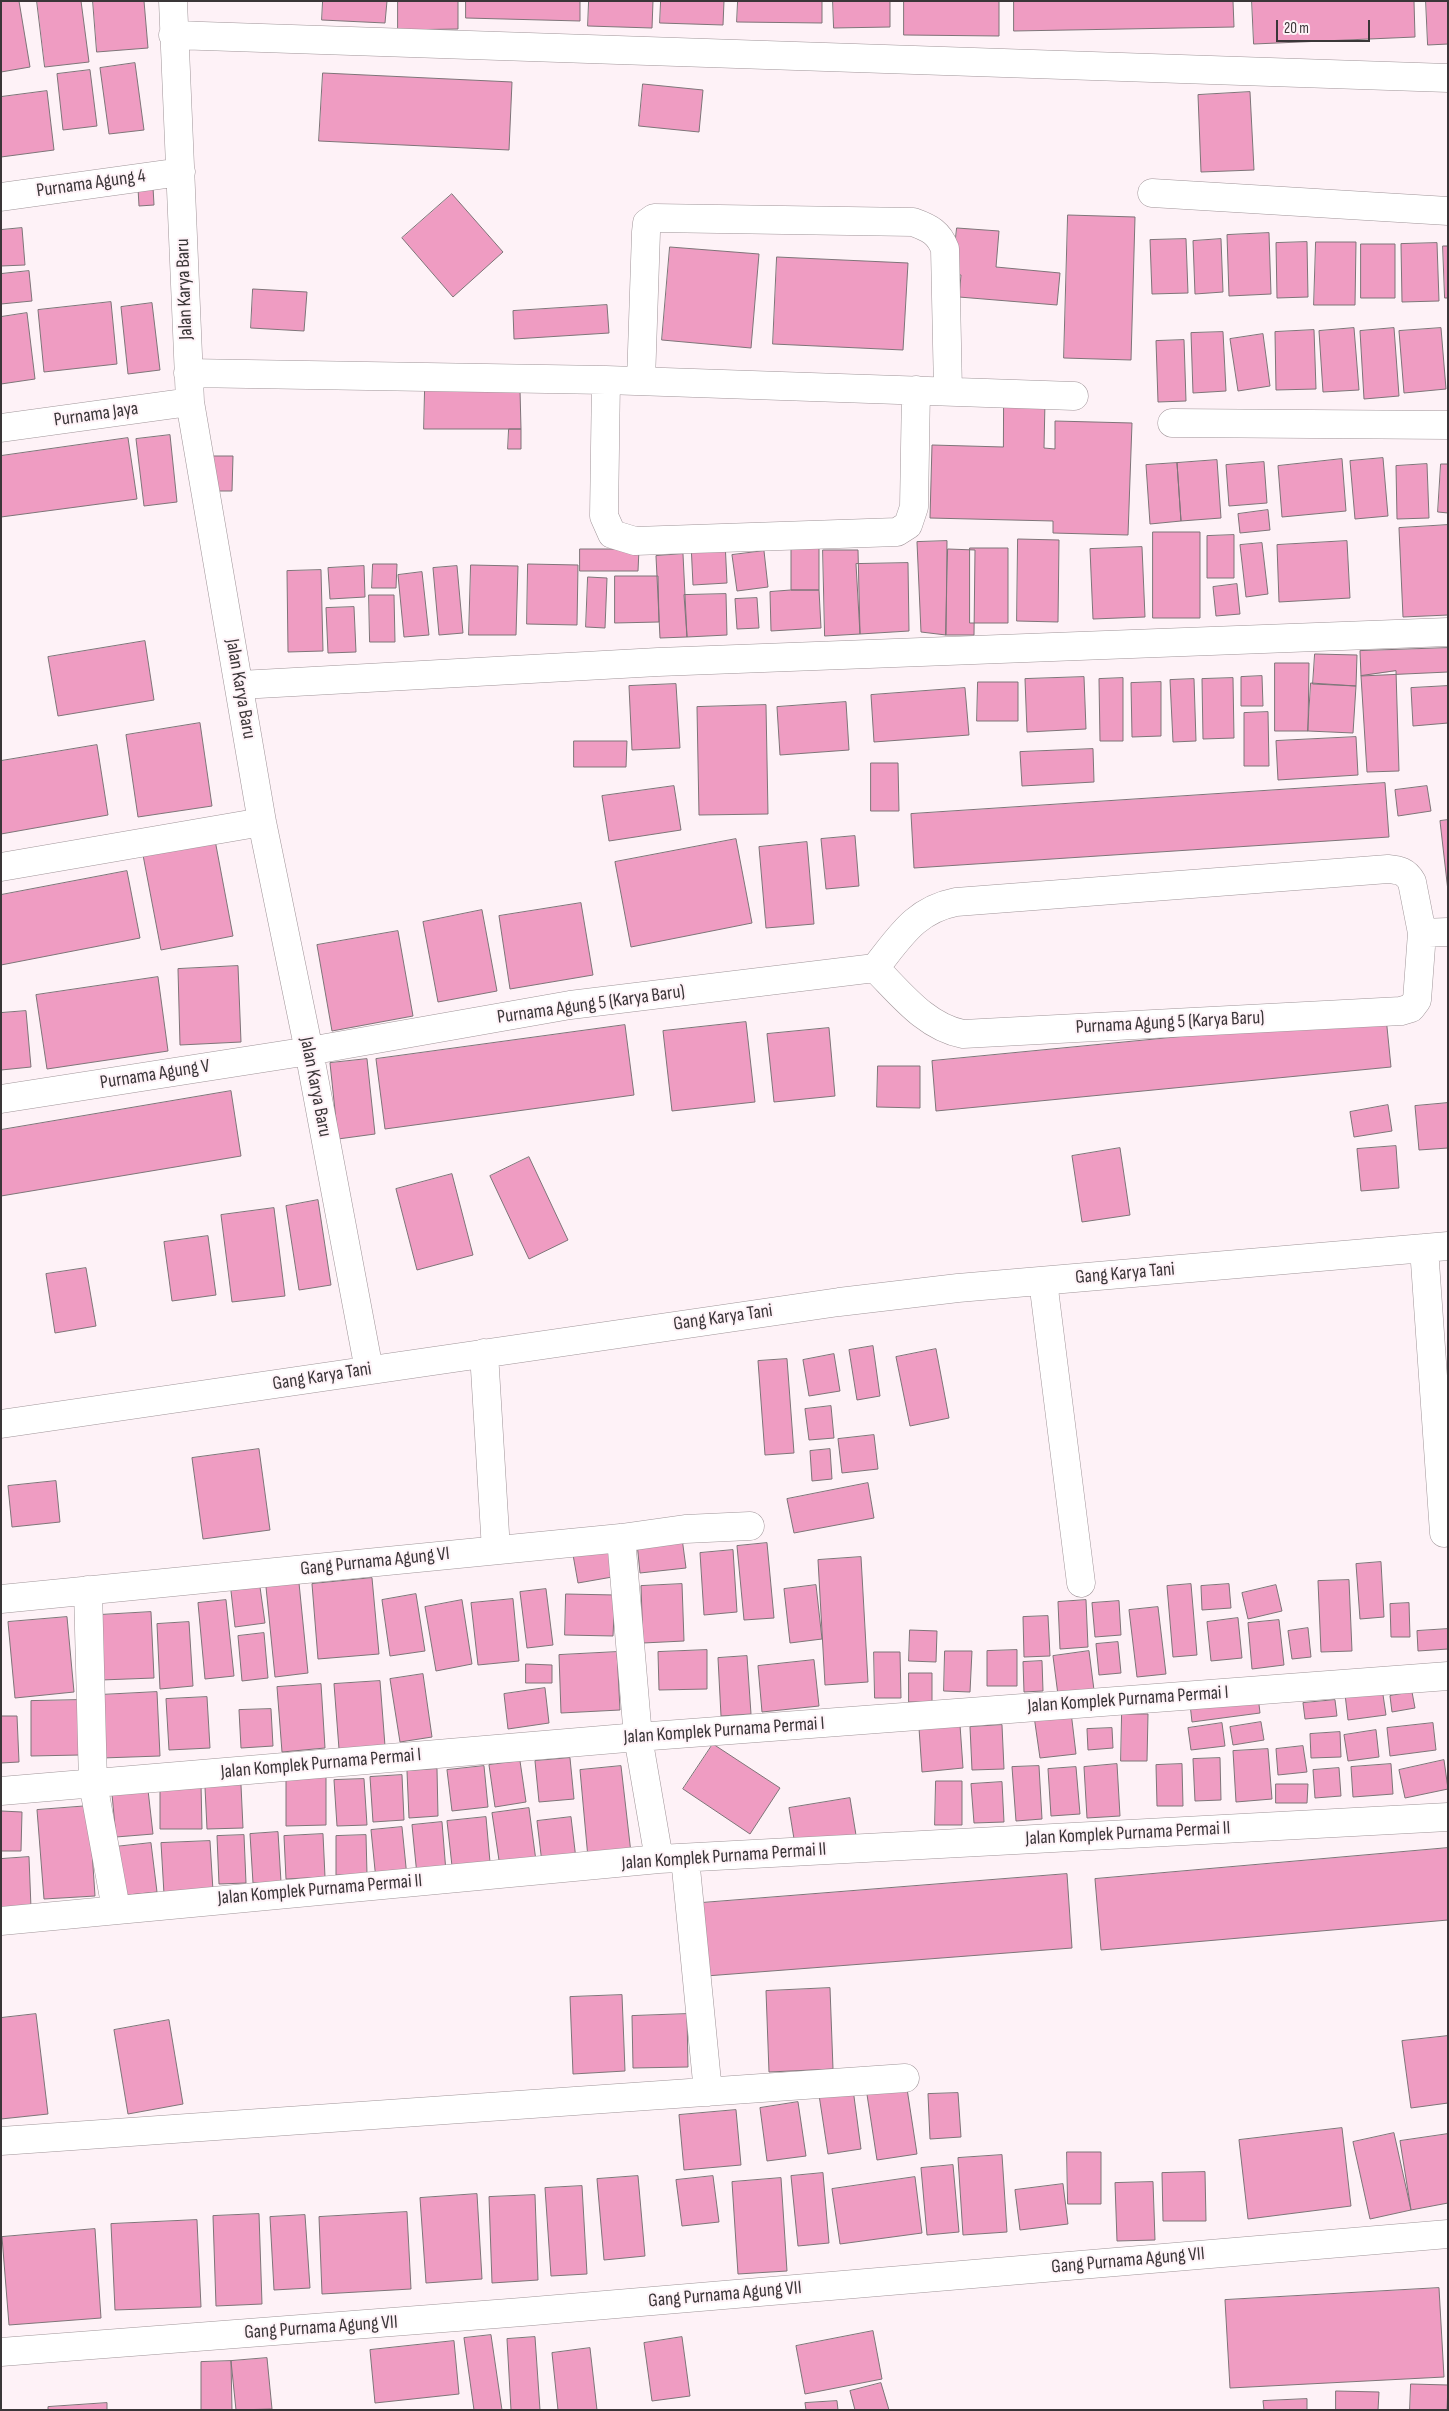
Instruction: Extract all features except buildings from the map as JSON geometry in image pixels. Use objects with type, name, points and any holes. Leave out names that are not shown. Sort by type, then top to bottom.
[{"type":"street","name":"Jalan Karya Baru","points":[[173,1],[190,402],[262,822],[309,1051],[369,1370]]},
{"type":"street","points":[[174,35],[1448,78]]},
{"type":"street","name":"Purnama Agung 4","points":[[1,197],[181,172]]},
{"type":"street","points":[[1152,193],[1448,211]]},
{"type":"street","points":[[641,381],[646,232],[647,223],[654,218],[913,222],[929,227],[941,238],[945,249],[948,391]]},
{"type":"street","points":[[188,373],[606,380],[1074,396]]},
{"type":"street","points":[[606,380],[604,516],[612,534],[636,541],[896,532],[908,525],[914,507],[916,390]]},
{"type":"street","name":"Purnama Jaya","points":[[1,428],[190,402]]},
{"type":"street","points":[[1172,424],[1448,425]]},
{"type":"street","points":[[240,685],[658,662],[1448,632]]},
{"type":"street","points":[[1,867],[262,822]]},
{"type":"street","name":"Purnama Agung 5 (Karya Baru)","points":[[309,1051],[570,1005],[875,968],[921,915],[938,906],[956,902],[1388,869],[1400,870],[1408,875],[1435,933],[1417,1000],[1411,1008],[1401,1011],[963,1034],[949,1031],[936,1025],[875,968]]},
{"type":"street","name":"Purnama Agung V","points":[[1,1099],[309,1051]]},
{"type":"street","points":[[1436,1247],[1444,1533]]},
{"type":"street","name":"Gang Karya Tani","points":[[1,1424],[839,1302],[1043,1281],[1436,1247]]},
{"type":"street","points":[[1043,1281],[1080,1583]]},
{"type":"street","points":[[484,1353],[496,1550]]},
{"type":"street","name":"Gang Purnama Agung VI","points":[[1,1599],[621,1538],[685,1529],[750,1526]]},
{"type":"street","points":[[621,1538],[638,1737],[672,1859],[708,2092]]},
{"type":"street","points":[[88,1590],[93,1783],[116,1909]]},
{"type":"street","name":"Jalan Komplek Purnama Permai I","points":[[1,1791],[638,1737],[1448,1676]]},
{"type":"street","name":"Jalan Komplek Purnama Permai II","points":[[1,1921],[672,1859],[1448,1817]]},
{"type":"street","points":[[1,2141],[906,2078]]},
{"type":"street","name":"Gang Purnama Agung VII","points":[[1,2352],[532,2311],[1448,2234]]}]
